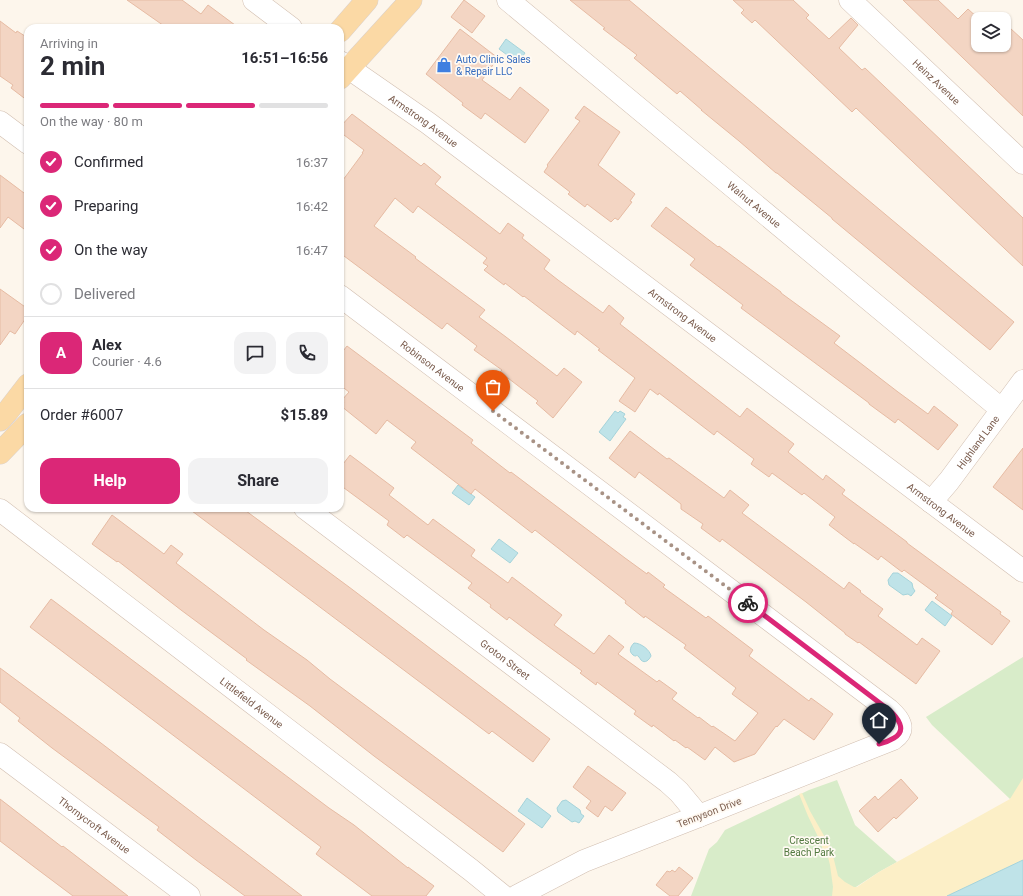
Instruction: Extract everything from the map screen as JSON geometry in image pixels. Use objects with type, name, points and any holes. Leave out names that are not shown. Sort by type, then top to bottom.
[{"type":"main road","points":[[344,26],[367,0]]},
{"type":"main road","points":[[344,68],[411,0]]},
{"type":"main road","points":[[0,420],[24,390]]},
{"type":"main road","points":[[0,453],[24,428]]},
{"type":"street","points":[[254,0],[286,24]]},
{"type":"street","name":"Walnut Avenue","points":[[508,0],[1001,409]]},
{"type":"street","name":"Heinz Avenue","points":[[850,0],[1023,163]]},
{"type":"street","name":"Armstrong Avenue","points":[[344,70],[434,128],[1023,571]]},
{"type":"street","points":[[0,122],[24,140]]},
{"type":"street","name":"Robinson Avenue","points":[[344,299],[889,710],[899,721],[900,731]]},
{"type":"street","name":"Highland Lane","points":[[931,502],[1023,381]]},
{"type":"street","name":"Littlefield Avenue","points":[[0,510],[503,896]]},
{"type":"street","name":"Groton Street","points":[[310,512],[668,782],[679,792],[699,816]]},
{"type":"street","name":"Tennyson Drive","points":[[517,896],[584,860],[893,739],[900,731]]},
{"type":"street","name":"Thornycroft Avenue","points":[[0,754],[189,896]]},
{"type":"green space","points":[[1023,657],[1023,791],[1010,799],[932,725],[926,717]]},
{"type":"green space","name":"Crescent Beach Park","points":[[837,780],[855,825],[897,862],[842,896],[691,896],[709,849],[717,842],[725,830],[809,790]]},
{"type":"sand","points":[[1023,778],[1023,860],[947,896],[832,896],[833,887],[828,857],[823,850],[799,794],[802,793],[810,811],[831,848],[838,876],[845,882],[857,887],[879,872],[1010,799]]},
{"type":"water","points":[[506,39],[525,53],[518,63],[499,49]]},
{"type":"water","points":[[615,411],[618,413],[620,411],[625,414],[623,417],[626,419],[610,441],[599,432]]},
{"type":"water","points":[[458,485],[475,497],[469,505],[452,493]]},
{"type":"water","points":[[499,539],[518,553],[510,563],[491,549]]},
{"type":"water","points":[[893,573],[898,573],[912,583],[915,591],[911,596],[908,594],[903,595],[889,585],[888,580]]},
{"type":"water","points":[[932,601],[952,616],[945,626],[925,610]]},
{"type":"water","points":[[634,643],[637,643],[649,651],[651,656],[648,660],[645,662],[642,661],[637,655],[635,656],[631,653],[630,649]]},
{"type":"water","points":[[527,798],[551,816],[542,828],[518,811]]},
{"type":"water","points":[[566,800],[580,810],[581,814],[584,816],[579,823],[575,821],[572,822],[558,812],[557,808],[562,801]]},
{"type":"water","points":[[1023,860],[1023,896],[947,896]]},
{"type":"building","points":[[127,0],[182,0],[201,14],[208,5],[234,24],[161,24]]},
{"type":"building","points":[[464,0],[485,16],[472,33],[451,17]]},
{"type":"building","points":[[570,0],[629,0],[1014,322],[990,350],[776,173],[680,91],[677,94],[634,58],[637,55],[603,29],[605,28]]},
{"type":"building","points":[[733,0],[793,0],[809,15],[806,18],[829,39],[851,18],[858,25],[839,48],[862,70],[865,68],[1023,218],[1023,266],[856,108],[852,112],[755,20],[752,23],[741,13],[744,10]]},
{"type":"building","points":[[903,0],[938,0],[958,19],[968,9],[971,12],[971,52],[1011,52],[1011,29],[1023,40],[1023,116]]},
{"type":"building","points":[[0,21],[16,33],[17,31],[24,35],[24,98],[11,88],[13,85],[0,76]]},
{"type":"building","points":[[460,29],[498,58],[482,80],[510,100],[520,87],[549,110],[525,143],[485,113],[481,119],[426,74]]},
{"type":"building","points":[[584,106],[620,132],[598,165],[635,194],[630,201],[632,202],[618,220],[615,218],[611,222],[587,204],[585,207],[568,194],[570,192],[544,172],[548,166],[547,165],[580,121],[575,118]]},
{"type":"building","points":[[352,114],[421,166],[424,163],[441,177],[435,184],[500,234],[508,223],[524,235],[522,238],[550,260],[544,269],[558,280],[603,313],[609,305],[624,318],[620,324],[740,417],[747,408],[794,444],[788,452],[823,480],[826,475],[845,490],[842,494],[1001,612],[1000,614],[1010,621],[992,645],[951,614],[953,611],[935,598],[938,595],[904,570],[902,572],[881,556],[878,560],[829,525],[835,517],[804,493],[802,495],[772,473],[769,477],[751,464],[754,459],[717,431],[714,435],[659,393],[658,395],[650,389],[635,412],[619,401],[635,378],[598,350],[600,349],[577,331],[575,335],[524,296],[523,297],[505,283],[504,285],[484,270],[488,266],[483,263],[487,258],[418,206],[413,213],[395,198],[374,226],[485,310],[479,317],[557,376],[564,368],[582,382],[553,418],[536,403],[538,401],[500,372],[502,370],[474,350],[477,346],[447,323],[442,329],[344,256],[344,179],[364,150],[344,135],[344,123]]},
{"type":"building","points":[[0,175],[24,193],[24,229],[8,217],[0,228]]},
{"type":"building","points":[[666,207],[840,336],[834,343],[898,392],[928,414],[934,406],[958,425],[938,450],[898,419],[895,423],[869,404],[741,308],[743,305],[690,265],[695,259],[651,226]]},
{"type":"building","points":[[0,289],[24,306],[24,321],[15,334],[10,331],[0,345]]},
{"type":"building","points":[[347,346],[473,440],[471,443],[510,473],[511,472],[647,574],[648,572],[665,585],[663,587],[706,618],[708,616],[753,650],[749,656],[809,701],[811,698],[833,714],[814,740],[784,719],[777,727],[776,726],[755,754],[734,762],[715,747],[705,760],[634,714],[636,711],[597,682],[596,685],[580,673],[582,671],[509,617],[507,620],[490,607],[491,605],[468,588],[472,583],[407,535],[404,538],[387,525],[389,521],[344,488],[344,463],[350,455],[394,488],[389,495],[428,525],[433,519],[475,550],[471,556],[508,583],[512,577],[562,615],[554,625],[594,654],[609,635],[624,647],[618,654],[657,682],[659,680],[677,693],[672,699],[698,718],[699,717],[735,741],[758,713],[732,694],[736,688],[684,648],[686,645],[645,616],[644,618],[625,603],[626,601],[535,530],[532,533],[475,489],[471,494],[411,448],[416,442],[387,420],[376,434],[344,408],[344,398],[349,392],[344,388],[344,350]]},
{"type":"building","points":[[630,431],[667,459],[669,458],[724,498],[730,490],[749,505],[742,513],[844,589],[849,582],[861,591],[860,592],[883,609],[878,616],[917,645],[922,638],[940,651],[916,684],[859,642],[858,643],[845,634],[806,602],[722,539],[720,542],[701,528],[703,524],[681,509],[681,504],[639,472],[635,478],[609,458]]},
{"type":"building","points":[[1023,448],[1023,510],[993,487]]},
{"type":"building","points":[[193,512],[247,512],[550,739],[533,762],[492,731],[489,734]]},
{"type":"building","points":[[112,515],[164,554],[171,545],[183,554],[176,563],[525,824],[503,852],[374,756],[310,706],[246,660],[247,659],[118,561],[117,562],[92,544]]},
{"type":"building","points":[[51,599],[434,886],[426,896],[372,896],[316,854],[321,847],[30,627]]},
{"type":"building","points":[[0,668],[302,896],[245,896],[196,860],[157,830],[159,827],[18,721],[20,718],[0,702]]},
{"type":"building","points":[[588,766],[626,793],[612,811],[605,806],[598,817],[586,808],[591,801],[573,787]]},
{"type":"building","points":[[901,779],[918,798],[896,819],[894,817],[878,832],[859,811],[875,796],[878,800]]},
{"type":"building","points":[[0,799],[128,896],[73,896],[0,841]]},
{"type":"building","points":[[679,867],[693,878],[678,896],[670,896],[656,885],[667,871],[670,872],[672,870],[675,872]]},
{"type":"way so far","points":[[493,411],[748,603]]},
{"type":"place","name":"Auto Clinic Sales & Repair LLC","points":[[444,65]]},
{"type":"route","points":[[748,603],[895,715],[900,726],[898,735],[893,739],[879,744]]}]
